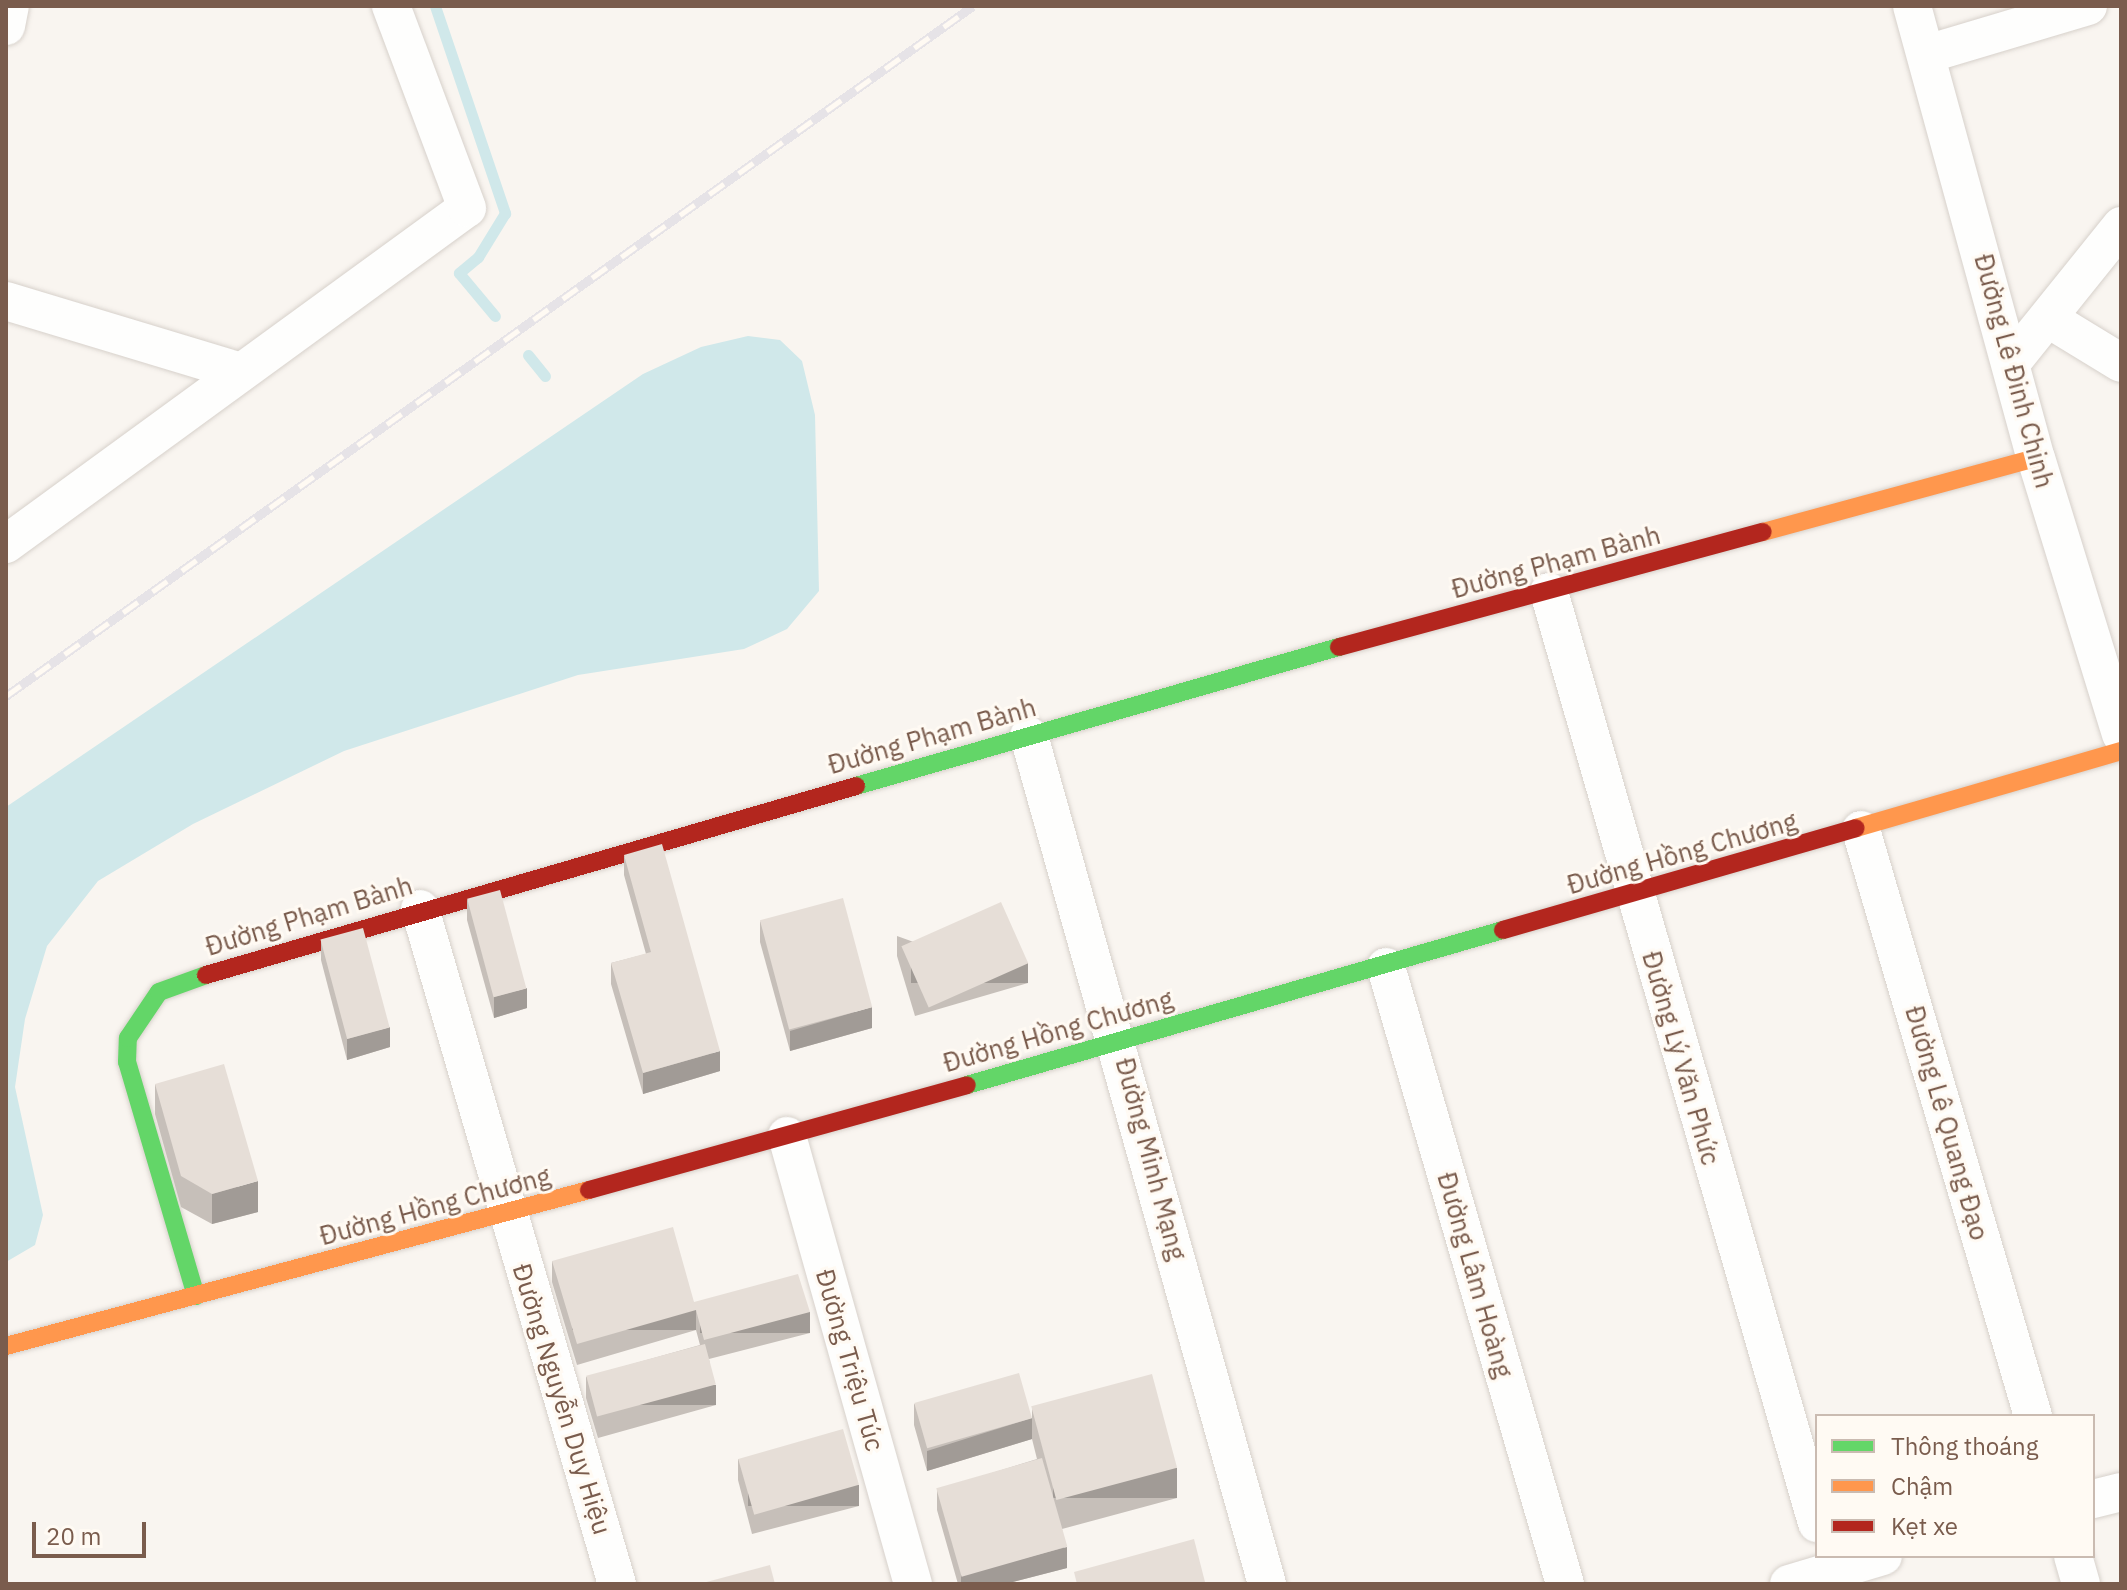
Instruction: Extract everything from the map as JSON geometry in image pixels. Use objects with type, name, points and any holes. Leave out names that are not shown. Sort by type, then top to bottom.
[{"type":"street","points":[[6,26],[10,6]]},
{"type":"street","points":[[6,544],[238,371],[467,208],[391,6]]},
{"type":"street","name":"Đường Lê Đinh Chinh","points":[[1912,6],[2036,458],[2121,734]]},
{"type":"street","points":[[1927,54],[2088,6]]},
{"type":"street","points":[[2011,363],[2121,226]]},
{"type":"street","points":[[6,301],[238,371]]},
{"type":"street","points":[[2049,319],[2121,363]]},
{"type":"street","name":"Đường Phạm Bành","points":[[196,1296],[127,1062],[128,1038],[141,1012],[159,992],[177,983],[420,909],[1029,736],[2036,458]]},
{"type":"street","name":"Đường Lý Văn Phức","points":[[1549,592],[1632,892],[1815,1516]]},
{"type":"street","name":"Đường Minh Mạng","points":[[1029,736],[1118,1039],[1267,1584]]},
{"type":"street","name":"Đường Hồng Chương","points":[[6,1346],[787,1136],[1118,1039],[1386,967],[1632,892],[1861,830],[2121,751]]},
{"type":"street","name":"Đường Lê Quang Đạo","points":[[1861,830],[2032,1414]]},
{"type":"street","name":"Đường Nguyễn Duy Hiệu","points":[[420,909],[506,1214],[617,1584]]},
{"type":"street","name":"Đường Lâm Hoàng","points":[[1386,967],[1565,1584]]},
{"type":"street","name":"Đường Triệu Túc","points":[[787,1136],[913,1584]]},
{"type":"street","points":[[2095,1498],[2121,1492]]},
{"type":"street","points":[[1789,1584],[1876,1558]]},
{"type":"street","points":[[2074,1558],[2081,1584]]},
{"type":"water","points":[[748,336],[780,340],[802,361],[815,415],[819,591],[787,629],[744,649],[578,675],[344,751],[193,824],[98,881],[47,946],[25,1019],[15,1087],[43,1215],[35,1245],[6,1262],[6,807],[643,374],[701,347]]},
{"type":"building","points":[[662,844],[720,1051],[643,1073],[611,963],[651,952],[624,855]]},
{"type":"building","points":[[500,890],[526,989],[494,997],[467,899]]},
{"type":"building","points":[[843,898],[872,1007],[789,1029],[760,920]]},
{"type":"building","points":[[1001,902],[1028,963],[929,1008],[901,946]]},
{"type":"building","points":[[363,928],[390,1027],[347,1039],[320,939]]},
{"type":"building","points":[[224,1064],[258,1181],[212,1194],[181,1176],[155,1084]]},
{"type":"building","points":[[673,1227],[694,1302],[798,1274],[810,1312],[704,1340],[696,1310],[577,1344],[552,1261]]},
{"type":"building","points":[[705,1344],[716,1385],[597,1416],[586,1376]]},
{"type":"building","points":[[1019,1373],[1032,1418],[927,1448],[914,1403]]},
{"type":"building","points":[[1152,1374],[1177,1468],[1056,1500],[1031,1406]]},
{"type":"building","points":[[843,1429],[859,1485],[754,1515],[738,1459]]},
{"type":"building","points":[[1042,1458],[1067,1546],[962,1577],[936,1488]]},
{"type":"building","points":[[1194,1539],[1205,1582],[1077,1584],[1074,1572]]},
{"type":"building","points":[[770,1565],[775,1584],[699,1584]]},
{"type":"waterway","points":[[435,6],[505,213],[478,257],[459,273],[495,316]]},
{"type":"waterway","points":[[528,355],[545,376]]},
{"type":"railway","points":[[6,696],[973,6]]},
{"type":"traffic: fast","points":[[856,786],[1339,647]]},
{"type":"traffic: fast","points":[[967,1085],[1503,930]]},
{"type":"traffic: fast","points":[[196,1296],[127,1062],[128,1038],[159,992],[206,975]]},
{"type":"traffic: slow","points":[[1763,532],[2036,458]]},
{"type":"traffic: slow","points":[[1856,828],[2121,751]]},
{"type":"traffic: slow","points":[[6,1346],[589,1190]]},
{"type":"traffic: jam","points":[[1339,647],[1763,532]]},
{"type":"traffic: jam","points":[[206,975],[856,786]]},
{"type":"traffic: jam","points":[[1503,930],[1856,828]]},
{"type":"traffic: jam","points":[[589,1190],[967,1085]]}]
